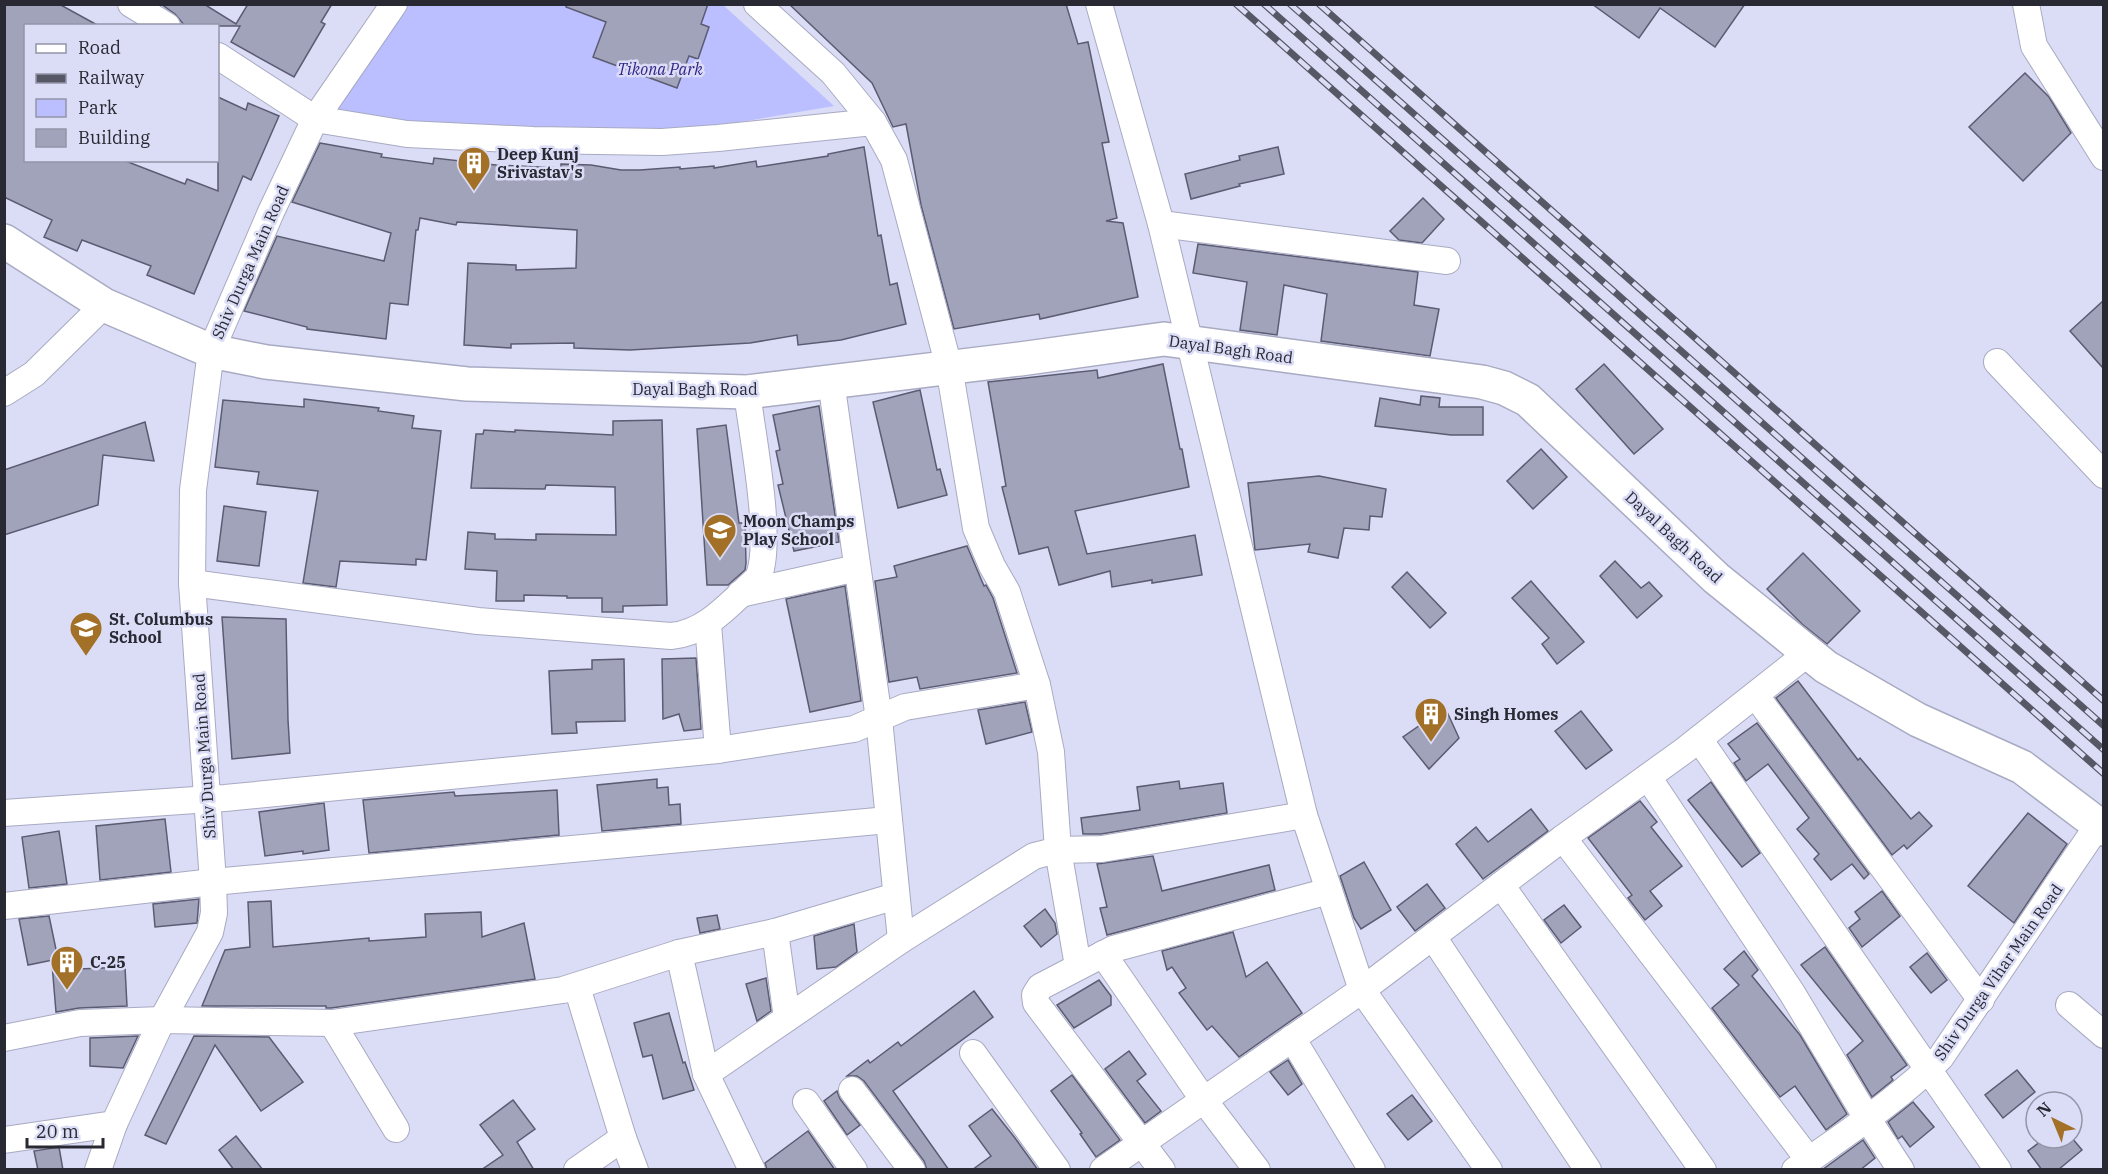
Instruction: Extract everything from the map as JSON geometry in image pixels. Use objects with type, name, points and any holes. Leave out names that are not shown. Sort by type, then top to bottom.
[{"type":"street","points":[[131,4],[164,24]]},
{"type":"street","name":"Shiv Durga Main Road","points":[[98,1170],[114,1124],[162,1020],[210,932],[214,913],[192,583],[193,490],[211,351],[270,212],[315,119],[394,4]]},
{"type":"street","points":[[757,4],[833,73],[873,122],[894,160],[949,367],[976,528],[992,566],[1007,591],[1037,685],[1053,771],[1058,850],[1078,966]]},
{"type":"street","points":[[1099,4],[1161,224],[1304,815],[1362,990],[1489,1170]]},
{"type":"street","points":[[2026,4],[2034,46],[2103,156]]},
{"type":"street","points":[[219,57],[315,119],[407,134],[533,140],[662,142],[873,122]]},
{"type":"street","points":[[1161,224],[1447,261]]},
{"type":"street","points":[[4,241],[104,305],[211,351]]},
{"type":"street","points":[[4,393],[34,374],[104,305]]},
{"type":"street","name":"Dayal Bagh Road","points":[[211,351],[266,363],[467,384],[747,392],[1164,339],[1482,382],[1518,394],[1528,400],[1716,578],[1826,667],[1918,720],[2022,767],[2101,827]]},
{"type":"street","points":[[1997,362],[2103,475]]},
{"type":"street","points":[[831,381],[879,718],[901,940]]},
{"type":"street","points":[[192,583],[478,621],[681,635],[708,624],[758,578],[764,561],[763,515],[747,392]]},
{"type":"street","points":[[740,594],[857,568]]},
{"type":"street","points":[[708,624],[718,750]]},
{"type":"street","points":[[1103,1170],[1362,990],[1756,696],[1808,653]]},
{"type":"street","points":[[4,813],[207,799],[718,750],[854,729],[905,707],[1037,685]]},
{"type":"street","points":[[1756,696],[1981,1000]]},
{"type":"street","points":[[1699,739],[1998,1170]]},
{"type":"street","points":[[1648,777],[1792,993],[1901,1170]]},
{"type":"street","points":[[706,1074],[901,940],[1034,856],[1058,850],[1102,849],[1304,815]]},
{"type":"street","points":[[4,906],[213,882],[888,820]]},
{"type":"street","name":"Shiv Durga Vihar Main Road","points":[[1802,1165],[1928,1070],[1947,1050],[2101,827]]},
{"type":"street","points":[[1563,838],[1802,1165]]},
{"type":"street","points":[[1502,885],[1703,1170]]},
{"type":"street","points":[[1162,1170],[1036,1003],[1035,995],[1040,987],[1113,948],[1329,891]]},
{"type":"street","points":[[4,1038],[80,1023],[162,1020],[332,1023],[563,990],[679,953],[775,932],[896,896]]},
{"type":"street","points":[[775,932],[787,1018]]},
{"type":"street","points":[[1433,937],[1588,1170]]},
{"type":"street","points":[[679,953],[706,1074],[752,1170]]},
{"type":"street","points":[[1103,954],[1203,1099],[1257,1170]]},
{"type":"street","points":[[577,987],[635,1170]]},
{"type":"street","points":[[2069,1005],[2103,1035]]},
{"type":"street","points":[[332,1023],[396,1129]]},
{"type":"street","points":[[1292,1038],[1372,1170]]},
{"type":"street","points":[[974,1053],[1057,1170]]},
{"type":"street","points":[[852,1090],[912,1170]]},
{"type":"street","points":[[806,1101],[854,1170]]},
{"type":"street","points":[[4,1140],[114,1124]]},
{"type":"street","points":[[577,1170],[623,1138]]},
{"type":"green space","name":"Tikona Park","points":[[401,4],[723,5],[834,106],[665,135],[323,117]]},
{"type":"building","points":[[4,4],[59,4],[95,24],[24,24],[24,162],[128,162],[185,184],[187,179],[218,191],[219,97],[246,110],[248,103],[279,116],[251,180],[243,176],[194,294],[147,275],[151,266],[82,240],[77,251],[44,237],[52,220],[4,197]]},
{"type":"building","points":[[161,4],[204,4],[236,24],[248,4],[332,4],[321,22],[325,24],[294,77],[231,42],[240,26],[183,24],[175,14]]},
{"type":"building","points":[[566,4],[708,4],[701,24],[709,27],[698,59],[689,56],[677,88],[593,57],[606,22],[566,7]]},
{"type":"building","points":[[789,4],[1066,4],[1078,44],[1088,42],[1109,142],[1102,143],[1117,218],[1106,221],[1123,223],[1138,297],[1040,319],[1039,314],[954,329],[921,205],[906,124],[893,127],[872,83]]},
{"type":"building","points":[[1592,4],[1745,4],[1715,47],[1660,8],[1639,38]]},
{"type":"building","points":[[2025,73],[2049,97],[2071,133],[2023,181],[1969,127]]},
{"type":"building","points":[[320,143],[382,154],[381,157],[433,164],[434,158],[496,165],[561,168],[561,164],[591,165],[621,170],[714,166],[714,168],[756,161],[757,167],[828,156],[828,154],[864,147],[878,236],[881,235],[890,285],[897,283],[906,324],[841,340],[798,345],[797,335],[750,343],[630,350],[574,348],[574,343],[511,344],[511,348],[464,345],[468,263],[516,265],[516,270],[576,268],[577,230],[457,222],[456,225],[420,218],[418,230],[416,230],[408,305],[390,303],[386,339],[307,329],[307,327],[244,311],[277,236],[384,261],[391,233],[292,202]]},
{"type":"building","points":[[1278,147],[1284,174],[1239,184],[1240,186],[1191,199],[1185,174],[1240,160],[1239,156]]},
{"type":"building","points":[[1423,198],[1444,219],[1422,243],[1399,240],[1390,231]]},
{"type":"building","points":[[1198,244],[1418,272],[1414,305],[1439,309],[1430,356],[1321,341],[1327,294],[1284,285],[1277,335],[1240,330],[1247,282],[1193,273]]},
{"type":"building","points":[[2103,301],[2103,368],[2070,331]]},
{"type":"building","points":[[1163,364],[1189,487],[1075,511],[1087,554],[1195,535],[1202,575],[1112,587],[1110,571],[1059,585],[1048,547],[1019,554],[1002,487],[1006,486],[988,382],[1097,370],[1098,378]]},
{"type":"building","points":[[1604,364],[1663,429],[1634,454],[1576,389]]},
{"type":"building","points":[[920,390],[937,470],[940,469],[947,495],[898,508],[873,402]]},
{"type":"building","points":[[1421,396],[1440,398],[1439,407],[1483,407],[1483,435],[1451,435],[1375,426],[1380,398],[1420,405]]},
{"type":"building","points":[[304,399],[379,408],[378,411],[414,416],[412,428],[441,431],[426,560],[416,559],[416,565],[340,561],[336,587],[303,583],[318,491],[257,484],[259,472],[215,467],[223,400],[304,407]]},
{"type":"building","points":[[819,406],[839,542],[794,551],[778,485],[783,484],[776,451],[780,450],[773,415]]},
{"type":"building","points":[[662,420],[667,605],[623,606],[623,612],[602,612],[602,598],[524,595],[524,601],[496,601],[497,571],[465,569],[468,532],[495,534],[495,539],[536,540],[536,534],[616,535],[615,487],[546,485],[545,489],[471,488],[476,434],[483,434],[484,430],[515,432],[515,430],[613,435],[613,421]]},
{"type":"building","points":[[145,422],[154,461],[103,455],[98,505],[4,535],[4,470]]},
{"type":"building","points":[[726,425],[739,523],[745,523],[746,563],[745,570],[728,585],[707,585],[697,429]]},
{"type":"building","points":[[1541,449],[1567,477],[1533,509],[1507,481]]},
{"type":"building","points":[[1319,476],[1386,489],[1382,517],[1370,516],[1369,530],[1344,528],[1338,558],[1308,552],[1310,544],[1255,550],[1248,483]]},
{"type":"building","points":[[224,506],[266,512],[259,566],[217,561]]},
{"type":"building","points":[[967,546],[984,586],[986,585],[993,598],[1017,673],[920,689],[917,677],[889,682],[875,581],[897,577],[894,566]]},
{"type":"building","points":[[1803,553],[1860,611],[1827,644],[1802,624],[1767,589]]},
{"type":"building","points":[[1615,561],[1641,588],[1649,582],[1662,596],[1637,618],[1600,576]]},
{"type":"building","points":[[1407,572],[1446,613],[1430,628],[1392,587]]},
{"type":"building","points":[[1531,581],[1584,642],[1557,664],[1542,644],[1549,638],[1512,598]]},
{"type":"building","points":[[845,586],[861,701],[810,712],[786,599]]},
{"type":"building","points":[[222,617],[286,619],[290,753],[232,759]]},
{"type":"building","points":[[696,658],[701,729],[684,731],[679,714],[663,719],[662,659]]},
{"type":"building","points":[[624,659],[625,721],[576,722],[577,733],[552,734],[549,671],[592,669],[592,660]]},
{"type":"building","points":[[1798,681],[1858,760],[1860,758],[1911,819],[1919,812],[1932,826],[1907,849],[1904,845],[1892,855],[1776,698]]},
{"type":"building","points":[[1025,702],[1032,732],[986,744],[978,710]]},
{"type":"building","points":[[1581,711],[1612,750],[1586,769],[1555,731]]},
{"type":"building","name":"Singh Homes","points":[[1448,714],[1459,738],[1429,769],[1403,737],[1426,721],[1430,727]]},
{"type":"building","points":[[1757,723],[1869,874],[1864,879],[1852,864],[1831,880],[1814,859],[1819,854],[1797,829],[1809,818],[1768,764],[1746,781],[1734,763],[1740,759],[1728,744]]},
{"type":"building","points":[[657,779],[657,788],[668,787],[669,805],[680,804],[681,824],[602,831],[597,785]]},
{"type":"building","points":[[1179,781],[1180,789],[1223,783],[1227,813],[1101,834],[1083,834],[1081,818],[1140,810],[1137,787]]},
{"type":"building","points":[[1711,782],[1760,853],[1742,867],[1688,800]]},
{"type":"building","points":[[557,790],[559,835],[369,853],[363,800],[454,792],[455,796]]},
{"type":"building","points":[[1640,801],[1657,822],[1651,827],[1682,866],[1650,891],[1662,906],[1645,920],[1628,898],[1632,895],[1588,838]]},
{"type":"building","points":[[324,803],[329,850],[265,856],[259,812]]},
{"type":"building","points":[[1531,809],[1548,831],[1483,879],[1456,844],[1476,827],[1488,842]]},
{"type":"building","points":[[2028,813],[2067,844],[2014,923],[1968,886]]},
{"type":"building","points":[[165,819],[171,872],[100,880],[96,826]]},
{"type":"building","points":[[59,831],[67,884],[29,888],[22,837]]},
{"type":"building","points":[[1153,856],[1162,891],[1269,865],[1275,890],[1107,935],[1100,908],[1107,907],[1097,864]]},
{"type":"building","points":[[1364,862],[1391,910],[1361,929],[1354,918],[1340,876]]},
{"type":"building","points":[[1427,884],[1445,908],[1415,931],[1397,907]]},
{"type":"building","points":[[1882,891],[1900,916],[1862,947],[1849,928],[1860,919],[1855,912]]},
{"type":"building","points":[[199,899],[197,923],[155,927],[153,904]]},
{"type":"building","points":[[271,901],[273,947],[369,938],[369,941],[426,937],[425,914],[481,912],[482,937],[524,923],[535,979],[331,1008],[326,1008],[326,1006],[202,1006],[225,950],[250,947],[248,902]]},
{"type":"building","points":[[1564,905],[1581,927],[1561,943],[1544,920]]},
{"type":"building","points":[[1045,909],[1055,923],[1057,934],[1041,947],[1024,926]]},
{"type":"building","points":[[717,915],[720,929],[700,933],[697,918]]},
{"type":"building","points":[[49,916],[58,959],[28,965],[19,919]]},
{"type":"building","points":[[854,924],[857,952],[836,967],[817,969],[814,936]]},
{"type":"building","points":[[1233,932],[1246,977],[1267,962],[1302,1013],[1239,1057],[1212,1026],[1207,1030],[1179,993],[1186,988],[1172,967],[1167,970],[1162,951]]},
{"type":"building","points":[[1825,947],[1907,1065],[1891,1077],[1893,1080],[1872,1097],[1847,1055],[1863,1041],[1801,965]]},
{"type":"building","points":[[1744,951],[1758,970],[1752,976],[1800,1035],[1847,1114],[1826,1130],[1795,1086],[1780,1097],[1712,1008],[1739,985],[1724,969]]},
{"type":"building","points":[[1927,953],[1947,980],[1931,993],[1910,967]]},
{"type":"building","points":[[79,960],[79,969],[125,967],[127,1006],[79,1008],[56,1012],[52,964]]},
{"type":"building","points":[[766,978],[771,1011],[757,1021],[746,984]]},
{"type":"building","points":[[1099,980],[1111,996],[1111,1005],[1074,1028],[1057,1005]]},
{"type":"building","points":[[974,991],[993,1017],[893,1091],[949,1170],[927,1170],[924,1161],[864,1081],[857,1076],[847,1076],[868,1060],[870,1063],[898,1042],[901,1046]]},
{"type":"building","points":[[669,1013],[683,1063],[685,1062],[694,1090],[663,1099],[652,1055],[643,1057],[634,1023]]},
{"type":"building","points":[[138,1036],[123,1068],[90,1066],[90,1038]]},
{"type":"building","points":[[194,1036],[269,1037],[303,1082],[261,1111],[215,1045],[166,1144],[145,1135]]},
{"type":"building","points":[[1129,1051],[1146,1074],[1137,1081],[1161,1111],[1145,1123],[1105,1069]]},
{"type":"building","points":[[1288,1060],[1302,1084],[1288,1095],[1270,1072]]},
{"type":"building","points":[[2017,1070],[2033,1090],[2024,1090],[2024,1101],[2003,1118],[1985,1095]]},
{"type":"building","points":[[1072,1075],[1120,1140],[1096,1157],[1080,1134],[1082,1133],[1051,1091]]},
{"type":"building","points":[[837,1091],[840,1099],[860,1125],[847,1135],[824,1101]]},
{"type":"building","points":[[1412,1095],[1432,1121],[1408,1140],[1387,1114]]},
{"type":"building","points":[[513,1100],[535,1129],[517,1142],[534,1170],[481,1170],[503,1155],[480,1125]]},
{"type":"building","points":[[1913,1102],[1934,1127],[1910,1147],[1902,1136],[1898,1139],[1888,1122]]},
{"type":"building","points":[[992,1109],[1038,1170],[972,1170],[991,1156],[969,1126]]},
{"type":"building","points":[[808,1131],[835,1170],[767,1170],[765,1163]]},
{"type":"building","points":[[236,1136],[263,1170],[234,1170],[219,1150]]},
{"type":"building","points":[[1863,1140],[1875,1158],[1860,1170],[1822,1170]]},
{"type":"building","points":[[59,1147],[63,1170],[38,1170],[34,1151]]},
{"type":"building","points":[[2082,1150],[2058,1170],[2042,1170],[2028,1151]]},
{"type":"railway","points":[[1236,4],[2104,774]]},
{"type":"railway","points":[[1264,4],[2104,750]]},
{"type":"railway","points":[[1290,4],[2104,726]]},
{"type":"railway","points":[[1319,4],[2104,701]]},
{"type":"place","name":"Deep Kunj Srivastav's","points":[[474,192]]},
{"type":"place","name":"Moon Champs Play School","points":[[720,559]]},
{"type":"place","name":"St. Columbus School","points":[[86,657]]},
{"type":"place","name":"Singh Homes","points":[[1431,743]]},
{"type":"place","name":"C-25","points":[[67,991]]}]
